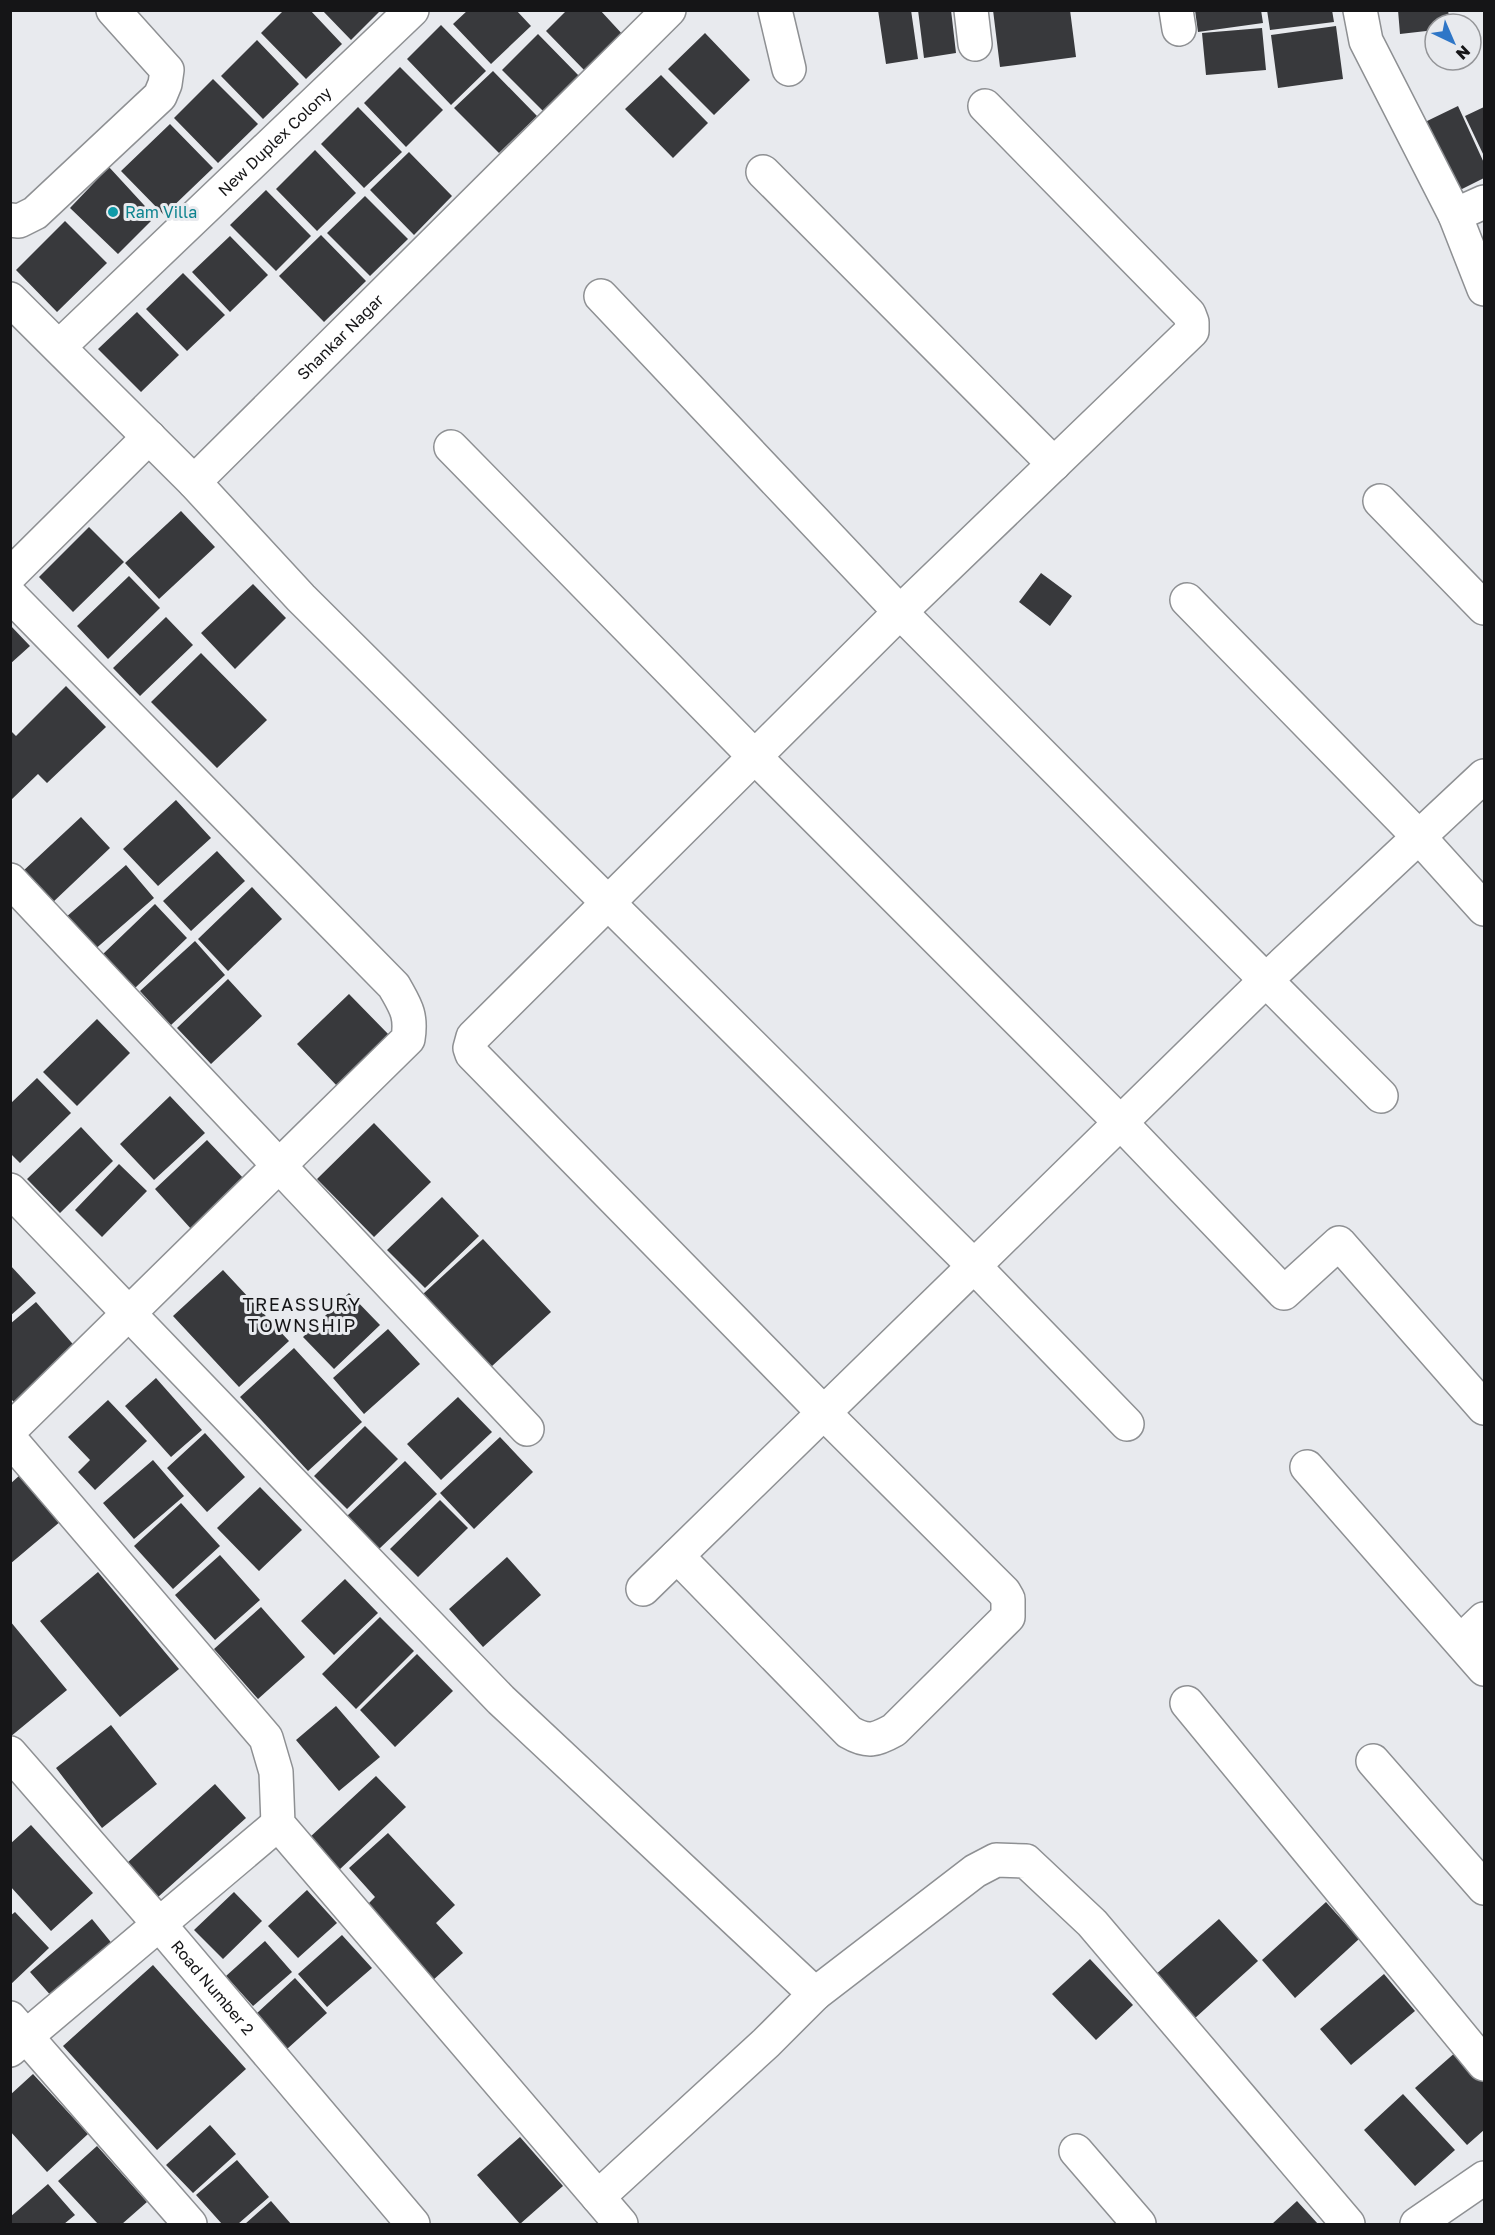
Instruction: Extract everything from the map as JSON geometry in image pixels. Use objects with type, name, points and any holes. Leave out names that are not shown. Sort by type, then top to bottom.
[{"type":"street","points":[[10,220],[19,220],[35,213],[160,96],[167,70],[113,10]]},
{"type":"street","name":"New Duplex Colony","points":[[59,347],[412,10]]},
{"type":"street","name":"Shankar Nagar","points":[[194,482],[669,10]]},
{"type":"street","points":[[776,10],[789,69]]},
{"type":"street","points":[[971,10],[975,44]]},
{"type":"street","points":[[1360,10],[1366,41],[1455,215],[1485,289]]},
{"type":"street","points":[[677,1556],[849,1732],[862,1739],[878,1739],[894,1730],[1008,1617],[1008,1599],[1004,1592],[824,1413],[472,1054],[470,1048],[473,1037],[900,612],[1192,331],[1189,314],[985,106]]},
{"type":"street","points":[[763,172],[1054,464]]},
{"type":"street","points":[[1455,215],[1485,202]]},
{"type":"street","points":[[601,296],[900,612],[1381,1096]]},
{"type":"street","points":[[10,299],[194,482],[301,598],[974,1266],[1127,1424]]},
{"type":"street","points":[[10,575],[149,437]]},
{"type":"street","points":[[451,447],[755,757],[1120,1122],[1284,1293],[1339,1243],[1485,1408]]},
{"type":"street","points":[[1380,501],[1485,608]]},
{"type":"street","points":[[10,594],[394,986],[409,1013],[410,1025],[408,1039],[10,1431]]},
{"type":"street","points":[[1187,600],[1419,837],[1485,909]]},
{"type":"street","points":[[643,1589],[1267,980],[1485,776]]},
{"type":"street","points":[[10,880],[527,1429]]},
{"type":"street","points":[[10,1190],[501,1700],[815,1994]]},
{"type":"street","points":[[10,1439],[266,1738],[276,1772],[278,1824],[621,2224]]},
{"type":"street","points":[[1307,1467],[1485,1670]]},
{"type":"street","points":[[1461,1641],[1485,1619]]},
{"type":"street","points":[[1187,1703],[1485,2064]]},
{"type":"street","name":"Road Number 2","points":[[10,1753],[159,1924],[413,2224]]},
{"type":"street","points":[[1373,1761],[1485,1888]]},
{"type":"street","points":[[190,2224],[16,2035],[159,1924],[278,1824]]},
{"type":"street","points":[[598,2197],[766,2043],[815,1994],[975,1871],[996,1860],[1026,1861],[1092,1923],[1348,2224]]},
{"type":"street","points":[[1076,2151],[1139,2224]]},
{"type":"street","points":[[1419,2224],[1485,2178]]},
{"type":"building","points":[[284,10],[310,10],[342,44],[306,79],[261,33]]},
{"type":"building","points":[[322,10],[381,10],[351,40]]},
{"type":"building","points":[[468,10],[516,10],[531,26],[491,64],[453,24]]},
{"type":"building","points":[[567,10],[600,10],[624,36],[586,72],[546,31]]},
{"type":"building","points":[[878,10],[911,10],[918,59],[886,64]]},
{"type":"building","points":[[918,10],[951,10],[956,53],[924,58]]},
{"type":"building","points":[[993,10],[1070,10],[1076,57],[1000,67]]},
{"type":"building","points":[[1195,10],[1261,10],[1263,23],[1198,32]]},
{"type":"building","points":[[1267,10],[1332,10],[1334,22],[1270,30]]},
{"type":"building","points":[[1398,10],[1448,10],[1448,12],[1423,12],[1423,31],[1400,34]]},
{"type":"building","points":[[441,25],[486,71],[451,105],[407,59]]},
{"type":"building","points":[[1336,26],[1343,79],[1278,88],[1271,35]]},
{"type":"building","points":[[1262,28],[1266,70],[1206,75],[1202,33]]},
{"type":"building","points":[[705,33],[750,80],[714,115],[668,69]]},
{"type":"building","points":[[538,34],[581,78],[545,113],[502,70]]},
{"type":"building","points":[[257,40],[299,84],[263,119],[221,76]]},
{"type":"building","points":[[400,67],[443,110],[406,147],[364,103]]},
{"type":"building","points":[[493,71],[537,116],[499,153],[454,108]]},
{"type":"building","points":[[661,75],[708,123],[673,158],[625,109]]},
{"type":"building","points":[[213,79],[258,124],[218,163],[174,118]]},
{"type":"building","points":[[1458,106],[1484,163],[1484,178],[1458,191],[1425,122]]},
{"type":"building","points":[[358,107],[402,152],[364,188],[321,144]]},
{"type":"building","points":[[1484,107],[1484,156],[1465,116]]},
{"type":"building","points":[[170,124],[213,168],[164,215],[121,171]]},
{"type":"building","points":[[315,150],[356,193],[317,231],[276,189]]},
{"type":"building","points":[[409,152],[452,196],[414,235],[370,190]]},
{"type":"building","name":"Ram Villa","points":[[109,167],[155,217],[118,254],[70,208]]},
{"type":"building","points":[[266,190],[311,236],[276,271],[230,225]]},
{"type":"building","points":[[365,196],[408,239],[370,276],[327,233]]},
{"type":"building","points":[[65,221],[107,263],[57,312],[16,270]]},
{"type":"building","points":[[321,235],[366,281],[324,322],[279,276]]},
{"type":"building","points":[[230,236],[268,275],[230,312],[192,272]]},
{"type":"building","points":[[183,273],[225,315],[187,351],[146,309]]},
{"type":"building","points":[[137,312],[179,355],[141,392],[98,349]]},
{"type":"building","points":[[181,511],[215,547],[159,599],[125,563]]},
{"type":"building","points":[[89,527],[124,562],[73,612],[39,577]]},
{"type":"building","points":[[1041,573],[1072,596],[1050,626],[1019,602]]},
{"type":"building","points":[[129,576],[160,608],[108,659],[77,626]]},
{"type":"building","points":[[253,584],[286,618],[235,669],[201,633]]},
{"type":"building","points":[[166,617],[193,645],[140,696],[113,668]]},
{"type":"building","points":[[10,625],[30,646],[10,664]]},
{"type":"building","points":[[201,653],[267,720],[217,768],[151,702]]},
{"type":"building","points":[[66,686],[106,727],[47,783],[38,774],[10,801],[10,730],[16,736]]},
{"type":"building","points":[[176,800],[211,838],[158,886],[123,849]]},
{"type":"building","points":[[81,817],[110,848],[51,904],[22,872]]},
{"type":"building","points":[[217,851],[245,881],[191,931],[163,901]]},
{"type":"building","points":[[126,865],[154,898],[93,951],[65,918]]},
{"type":"building","points":[[252,887],[282,919],[228,971],[198,939]]},
{"type":"building","points":[[155,904],[187,938],[135,988],[103,954]]},
{"type":"building","points":[[195,941],[225,975],[171,1025],[140,991]]},
{"type":"building","points":[[228,979],[262,1016],[211,1064],[177,1028]]},
{"type":"building","points":[[349,994],[391,1037],[339,1088],[297,1044]]},
{"type":"building","points":[[97,1019],[130,1053],[77,1106],[43,1072]]},
{"type":"building","points":[[37,1078],[71,1113],[20,1163],[10,1153],[10,1104]]},
{"type":"building","points":[[170,1096],[205,1133],[154,1180],[120,1144]]},
{"type":"building","points":[[374,1123],[431,1182],[374,1237],[317,1179]]},
{"type":"building","points":[[81,1127],[113,1161],[60,1213],[27,1179]]},
{"type":"building","points":[[207,1140],[245,1180],[192,1230],[155,1189]]},
{"type":"building","points":[[119,1164],[147,1191],[102,1237],[75,1210]]},
{"type":"building","points":[[442,1197],[479,1236],[425,1288],[387,1250]]},
{"type":"building","points":[[483,1239],[551,1312],[491,1367],[423,1294]]},
{"type":"building","points":[[10,1265],[36,1293],[10,1316]]},
{"type":"building","points":[[223,1270],[289,1341],[239,1387],[173,1316]]},
{"type":"building","points":[[349,1293],[380,1325],[334,1369],[303,1337]]},
{"type":"building","points":[[36,1302],[78,1350],[16,1404],[10,1398],[10,1324]]},
{"type":"building","points":[[388,1329],[420,1364],[364,1414],[333,1378]]},
{"type":"building","points":[[294,1348],[362,1422],[308,1471],[240,1397]]},
{"type":"building","points":[[156,1378],[202,1430],[171,1457],[125,1406]]},
{"type":"building","points":[[458,1397],[492,1432],[441,1480],[407,1444]]},
{"type":"building","points":[[108,1400],[147,1441],[95,1490],[78,1472],[90,1460],[68,1437]]},
{"type":"building","points":[[365,1426],[398,1459],[347,1509],[314,1476]]},
{"type":"building","points":[[205,1433],[245,1477],[207,1512],[167,1468]]},
{"type":"building","points":[[500,1437],[533,1472],[474,1529],[440,1493]]},
{"type":"building","points":[[153,1460],[184,1496],[134,1539],[103,1503]]},
{"type":"building","points":[[405,1461],[437,1494],[379,1549],[347,1516]]},
{"type":"building","points":[[20,1475],[61,1521],[10,1564],[10,1484]]},
{"type":"building","points":[[260,1487],[302,1530],[259,1571],[217,1528]]},
{"type":"building","points":[[440,1500],[468,1528],[418,1577],[390,1549]]},
{"type":"building","points":[[181,1503],[220,1546],[173,1589],[134,1546]]},
{"type":"building","points":[[220,1555],[260,1600],[215,1640],[175,1595]]},
{"type":"building","points":[[507,1557],[541,1595],[483,1647],[449,1609]]},
{"type":"building","points":[[98,1572],[179,1669],[120,1717],[40,1621]]},
{"type":"building","points":[[345,1579],[378,1613],[334,1655],[301,1621]]},
{"type":"building","points":[[261,1607],[305,1657],[258,1699],[214,1649]]},
{"type":"building","points":[[380,1617],[414,1651],[356,1709],[322,1674]]},
{"type":"building","points":[[10,1621],[67,1690],[10,1737]]},
{"type":"building","points":[[417,1654],[453,1691],[395,1747],[360,1710]]},
{"type":"building","points":[[336,1706],[380,1757],[339,1791],[296,1740]]},
{"type":"building","points":[[111,1725],[157,1784],[102,1828],[56,1768]]},
{"type":"building","points":[[376,1776],[406,1807],[339,1870],[309,1838]]},
{"type":"building","points":[[215,1784],[246,1818],[158,1897],[127,1863]]},
{"type":"building","points":[[31,1825],[93,1893],[51,1931],[10,1886],[10,1844]]},
{"type":"building","points":[[388,1833],[455,1905],[436,1923],[463,1953],[432,1981],[364,1908],[375,1897],[349,1868]]},
{"type":"building","points":[[307,1890],[337,1923],[298,1958],[268,1926]]},
{"type":"building","points":[[234,1892],[262,1921],[223,1959],[194,1930]]},
{"type":"building","points":[[1326,1902],[1359,1939],[1295,1998],[1262,1960]]},
{"type":"building","points":[[15,1912],[49,1948],[10,1985],[10,1916]]},
{"type":"building","points":[[92,1919],[114,1946],[53,1998],[30,1972]]},
{"type":"building","points":[[1219,1919],[1258,1961],[1194,2019],[1155,1975]]},
{"type":"building","points":[[342,1935],[372,1968],[327,2007],[298,1974]]},
{"type":"building","points":[[265,1941],[292,1972],[253,2006],[226,1976]]},
{"type":"building","points":[[1090,1959],[1133,2005],[1096,2040],[1052,1994]]},
{"type":"building","points":[[153,1965],[246,2069],[157,2150],[63,2046]]},
{"type":"building","points":[[1384,1974],[1415,2011],[1351,2065],[1320,2029]]},
{"type":"building","points":[[295,1978],[327,2013],[287,2049],[256,2014]]},
{"type":"building","points":[[1457,2051],[1484,2081],[1484,2130],[1467,2145],[1415,2088]]},
{"type":"building","points":[[33,2074],[88,2134],[47,2172],[10,2131],[10,2095]]},
{"type":"building","points":[[1403,2094],[1455,2150],[1415,2186],[1364,2130]]},
{"type":"building","points":[[210,2125],[236,2154],[193,2193],[166,2165]]},
{"type":"building","points":[[520,2137],[563,2186],[520,2224],[477,2175]]},
{"type":"building","points":[[97,2146],[147,2202],[122,2224],[98,2224],[58,2181]]},
{"type":"building","points":[[237,2160],[269,2197],[238,2224],[222,2224],[196,2195]]},
{"type":"building","points":[[48,2184],[75,2215],[64,2224],[10,2224],[10,2217]]},
{"type":"building","points":[[271,2201],[291,2224],[245,2224]]},
{"type":"building","points":[[1297,2201],[1318,2224],[1272,2224]]},
{"type":"place","name":"Ram Villa","points":[[113,212]]},
{"type":"district","name":"TREASSURY TOWNSHIP","points":[[302,1314]]}]
